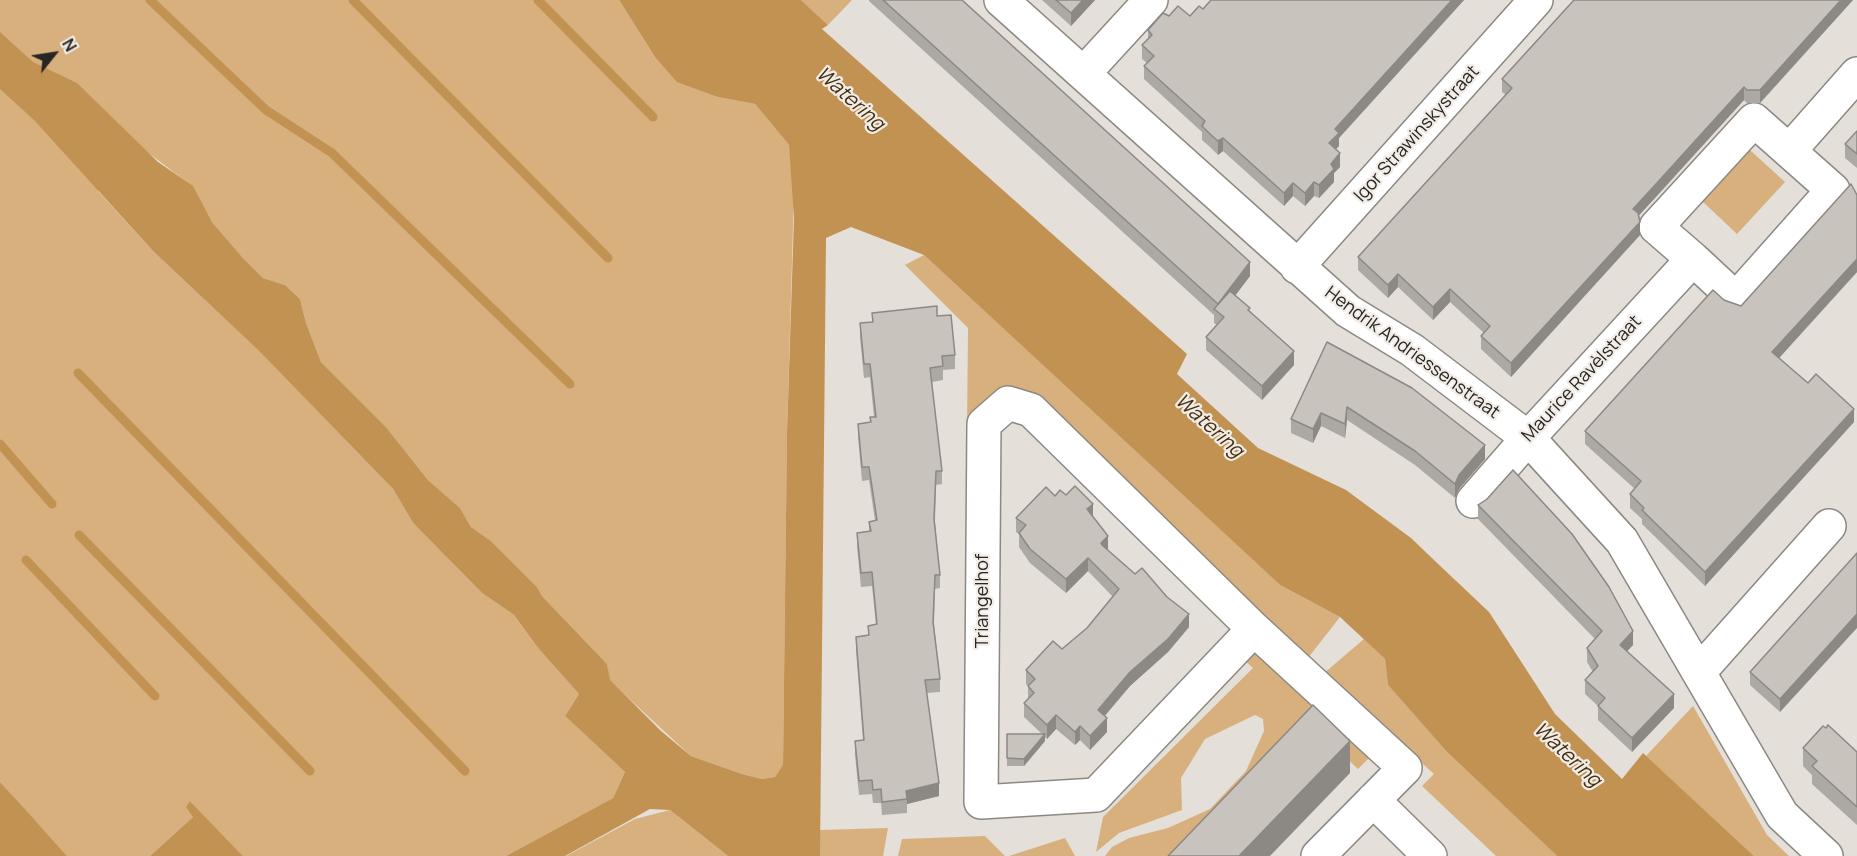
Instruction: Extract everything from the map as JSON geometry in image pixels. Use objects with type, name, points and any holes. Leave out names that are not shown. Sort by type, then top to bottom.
[{"type":"street","name":"Hendrik Andriessenstraat","points":[[1001,0],[1348,311],[1412,350],[1528,438],[1622,541],[1782,815],[1826,856]]},
{"type":"street","points":[[1084,73],[1151,0]]},
{"type":"street","name":"Igor Strawinskystraat","points":[[1297,267],[1536,0]]},
{"type":"street","points":[[1790,150],[1857,74]]},
{"type":"street","points":[[1754,120],[1833,190],[1736,298],[1693,259],[1656,227],[1754,120]]},
{"type":"street","name":"Maurice Ravèlstraat","points":[[1473,501],[1693,259]]},
{"type":"street","name":"Triangelhof","points":[[1254,629],[1096,795],[981,802],[984,424],[1008,403],[1031,410],[1254,629],[1405,768],[1318,856]]},
{"type":"street","points":[[1699,672],[1829,526]]},
{"type":"street","points":[[1373,800],[1430,856]]},
{"type":"shaded area","points":[[0,0],[619,0],[655,57],[718,97],[755,104],[789,145],[794,191],[787,433],[783,766],[775,777],[762,779],[742,774],[691,756],[609,680],[607,664],[542,596],[537,587],[491,541],[471,527],[460,508],[428,480],[386,427],[321,362],[306,323],[300,299],[285,285],[263,278],[212,222],[192,186],[146,151],[98,191],[154,252],[259,351],[393,489],[413,523],[482,593],[514,615],[538,648],[579,694],[565,716],[625,772],[613,798],[506,856],[243,856],[190,801],[193,817],[150,856],[67,856],[0,782]]},
{"type":"shaded area","points":[[801,0],[852,0],[828,25]]},
{"type":"shaded area","points":[[1750,150],[1785,182],[1737,234],[1703,202]]},
{"type":"shaded area","points":[[924,255],[1280,585],[1340,617],[1308,658],[1034,395],[1004,386],[990,395],[967,430],[968,328],[905,265]]},
{"type":"shaded area","points":[[1364,639],[1385,659],[1388,685],[1446,751],[1557,856],[1496,856],[1422,786],[1434,774],[1323,674]]},
{"type":"shaded area","points":[[1257,651],[1372,755],[1358,769],[1320,733],[1196,856],[1105,856],[1112,847],[1129,838],[1168,828],[1210,809],[1246,771],[1264,731],[1263,719],[1255,715],[1205,739],[1181,778],[1182,810],[1119,833],[1096,852],[1103,817],[1253,668],[1241,657]]},
{"type":"shaded area","points":[[1693,706],[1767,835],[1789,856],[1754,856],[1646,756]]},
{"type":"shaded area","points":[[670,810],[728,856],[566,856],[635,819]]},
{"type":"shaded area","points":[[888,828],[883,856],[820,856],[820,830]]},
{"type":"shaded area","points":[[985,836],[1005,856],[898,856],[902,839]]},
{"type":"shaded area","points":[[1065,838],[1075,856],[1009,856]]},
{"type":"water","name":"Watering","points":[[619,0],[801,0],[828,25],[822,29],[1187,354],[1177,374],[1258,448],[1346,490],[1411,538],[1489,612],[1555,714],[1622,779],[1643,753],[1754,856],[1557,856],[1446,751],[1388,685],[1385,659],[1340,617],[1280,585],[924,255],[851,227],[826,238],[820,856],[728,856],[670,810],[650,809],[565,856],[506,856],[613,798],[625,772],[565,716],[579,694],[538,648],[514,615],[482,593],[413,523],[393,489],[259,351],[154,252],[34,120],[0,89],[0,32],[33,62],[77,83],[158,162],[193,186],[212,222],[243,258],[263,278],[285,285],[300,299],[306,323],[321,362],[386,427],[428,480],[460,508],[471,527],[491,541],[537,587],[542,596],[607,664],[610,680],[661,731],[691,756],[762,779],[775,777],[783,765],[787,433],[794,218],[789,145],[755,104],[718,97],[677,82],[655,57]]},
{"type":"water","points":[[0,782],[24,808],[67,856],[0,856]]},
{"type":"water","points":[[190,801],[243,856],[150,856],[193,817],[186,807]]},
{"type":"building","points":[[883,0],[962,0],[1250,262],[1218,304]]},
{"type":"building","points":[[1056,0],[1083,0],[1071,13]]},
{"type":"building","points":[[1211,0],[1452,0],[1335,129],[1339,133],[1329,143],[1340,153],[1331,164],[1334,169],[1319,185],[1314,182],[1305,193],[1293,183],[1284,193],[1223,138],[1218,141],[1210,134],[1202,126],[1205,121],[1144,66],[1154,56],[1142,45],[1152,35],[1148,30],[1163,13],[1169,16],[1178,6],[1190,16],[1199,6],[1203,9]]},
{"type":"building","points":[[1574,0],[1841,0],[1760,90],[1747,90],[1744,87],[1633,209],[1638,213],[1640,222],[1511,363],[1481,336],[1490,326],[1450,289],[1433,307],[1398,274],[1388,285],[1358,257],[1512,88],[1502,79]]},
{"type":"building","points":[[1857,131],[1857,154],[1845,144]]},
{"type":"building","points":[[1851,184],[1857,195],[1857,259],[1772,352],[1808,383],[1816,374],[1854,409],[1705,572],[1642,510],[1644,508],[1630,494],[1641,481],[1585,431],[1713,290],[1724,300],[1741,306]]},
{"type":"building","points":[[1230,291],[1294,351],[1262,386],[1206,337],[1224,317],[1214,309]]},
{"type":"building","points":[[937,306],[937,316],[951,315],[955,355],[942,356],[943,366],[930,368],[942,471],[936,471],[934,519],[940,575],[935,575],[933,622],[940,679],[925,680],[939,783],[906,791],[907,799],[882,802],[881,789],[873,790],[872,780],[859,781],[855,741],[864,740],[856,637],[869,635],[868,626],[877,624],[872,572],[861,573],[857,533],[871,531],[869,522],[877,520],[869,467],[862,467],[858,424],[871,422],[870,417],[876,417],[870,364],[864,364],[860,323],[873,322],[872,313]]},
{"type":"building","points":[[1327,342],[1412,388],[1485,445],[1459,475],[1455,484],[1415,451],[1347,407],[1345,424],[1321,413],[1313,429],[1291,419]]},
{"type":"building","points":[[1513,470],[1572,534],[1609,587],[1633,631],[1620,645],[1674,694],[1632,738],[1598,706],[1605,698],[1585,680],[1598,666],[1587,648],[1602,631],[1478,505],[1487,499]]},
{"type":"building","points":[[1075,486],[1093,504],[1087,509],[1108,536],[1101,543],[1102,545],[1135,574],[1142,568],[1167,597],[1189,614],[1168,639],[1130,672],[1098,710],[1107,718],[1090,736],[1080,726],[1075,732],[1056,715],[1047,725],[1024,703],[1034,693],[1028,686],[1035,679],[1026,670],[1053,641],[1062,649],[1087,628],[1119,589],[1088,558],[1066,579],[1030,549],[1019,533],[1026,525],[1016,518],[1046,487],[1055,496],[1060,490],[1066,495]]},
{"type":"building","points":[[1857,553],[1857,614],[1780,699],[1750,672]]},
{"type":"building","points":[[1313,705],[1350,741],[1239,856],[1168,856]]},
{"type":"building","points":[[1828,725],[1857,752],[1857,807],[1812,766],[1817,761],[1803,748],[1823,726],[1826,728]]},
{"type":"building","points":[[1007,734],[1045,734],[1024,759],[1007,758]]},
{"type":"waterway","points":[[150,0],[266,110],[332,153],[570,384]]},
{"type":"waterway","points":[[353,0],[608,258]]},
{"type":"waterway","points":[[538,0],[653,117]]},
{"type":"waterway","points":[[78,373],[465,771]]},
{"type":"waterway","points":[[0,444],[52,504]]},
{"type":"waterway","points":[[79,535],[310,771]]},
{"type":"waterway","points":[[26,560],[155,696]]}]
